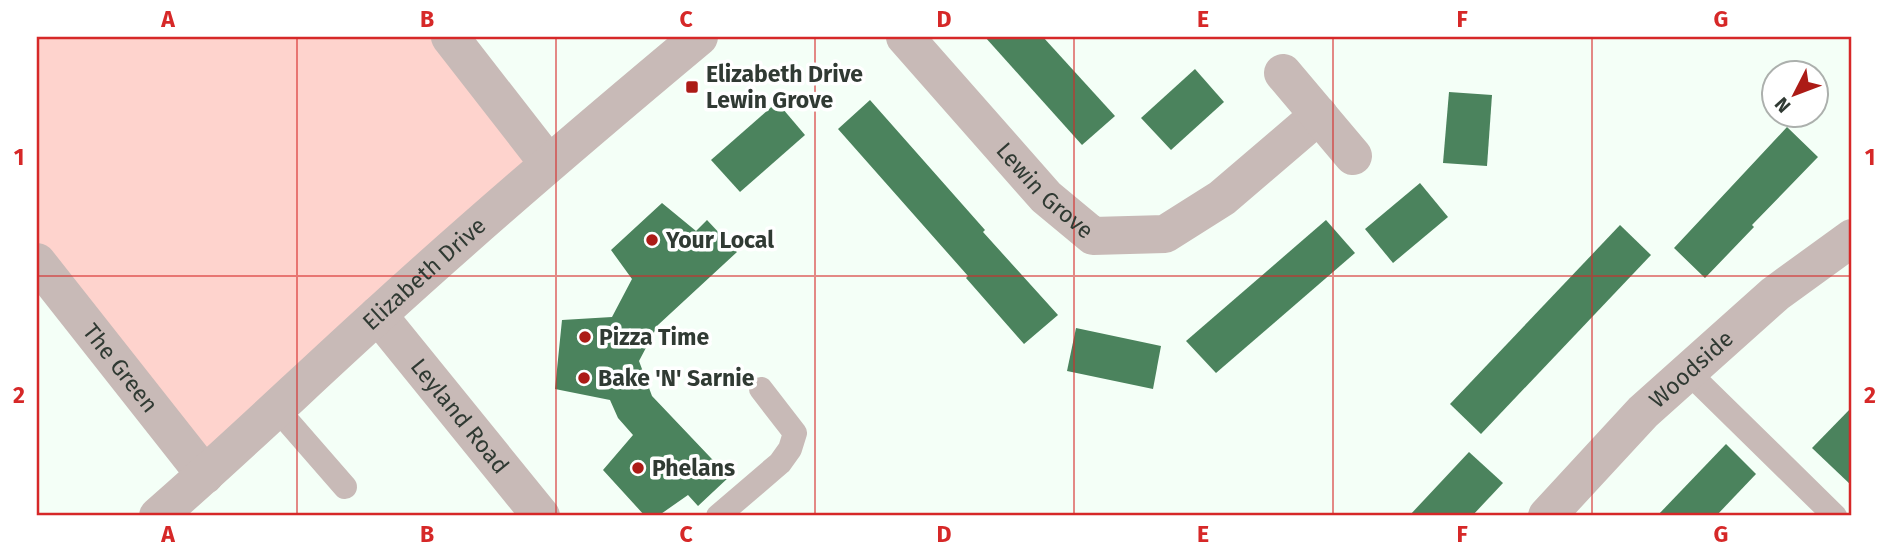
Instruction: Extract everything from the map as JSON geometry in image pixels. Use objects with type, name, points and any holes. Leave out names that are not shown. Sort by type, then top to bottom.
[{"type":"street","points":[[450,37],[548,163]]},
{"type":"street","name":"Elizabeth Drive","points":[[158,516],[548,163],[699,37]]},
{"type":"street","name":"Lewin Grove","points":[[905,37],[1046,197],[1093,236],[1165,234],[1222,198],[1319,115]]},
{"type":"street","points":[[1283,73],[1353,156]]},
{"type":"street","name":"Woodside","points":[[1547,516],[1643,412],[1775,293],[1852,238]]},
{"type":"street","name":"The Green","points":[[37,262],[205,475]]},
{"type":"street","name":"Leyland Road","points":[[377,315],[541,516]]},
{"type":"lane","points":[[1688,372],[1835,516]]},
{"type":"lane","points":[[718,516],[780,463],[790,449],[794,433],[761,389]]},
{"type":"lane","points":[[277,409],[345,487]]},
{"type":"shaded area","points":[[37,37],[446,37],[548,163],[205,475],[37,265]]},
{"type":"building","points":[[985,37],[1043,37],[1115,116],[1082,145]]},
{"type":"building","points":[[1195,69],[1224,102],[1171,150],[1141,118]]},
{"type":"building","points":[[1449,92],[1492,95],[1487,166],[1443,163]]},
{"type":"building","points":[[870,100],[1058,315],[1024,344],[966,278],[968,276],[838,129]]},
{"type":"building","points":[[777,102],[805,135],[740,192],[711,160]]},
{"type":"building","points":[[1784,130],[1790,130],[1818,157],[1705,278],[1674,248]]},
{"type":"building","points":[[1420,183],[1448,217],[1393,263],[1365,229]]},
{"type":"building","points":[[662,203],[696,231],[707,220],[737,252],[658,325],[639,361],[652,396],[729,477],[698,506],[688,495],[658,516],[645,516],[603,470],[633,435],[618,418],[610,400],[555,389],[562,320],[612,317],[632,279],[611,250]]},
{"type":"building","points":[[1326,220],[1355,253],[1216,373],[1186,341]]},
{"type":"building","points":[[1620,225],[1651,255],[1481,434],[1450,404]]},
{"type":"building","points":[[1076,328],[1161,346],[1153,389],[1067,371]]},
{"type":"building","points":[[1852,407],[1852,486],[1812,448]]},
{"type":"building","points":[[1726,444],[1756,474],[1716,516],[1657,516]]},
{"type":"building","points":[[1469,452],[1503,483],[1472,516],[1409,516]]},
{"type":"place","name":"Elizabeth Drive Lewin Grove","points":[[692,87]]},
{"type":"place","name":"Your Local","points":[[652,240]]},
{"type":"place","name":"Pizza Time","points":[[585,337]]},
{"type":"place","name":"Bake 'N' Sarnie","points":[[584,378]]},
{"type":"place","name":"Phelans","points":[[638,468]]}]
